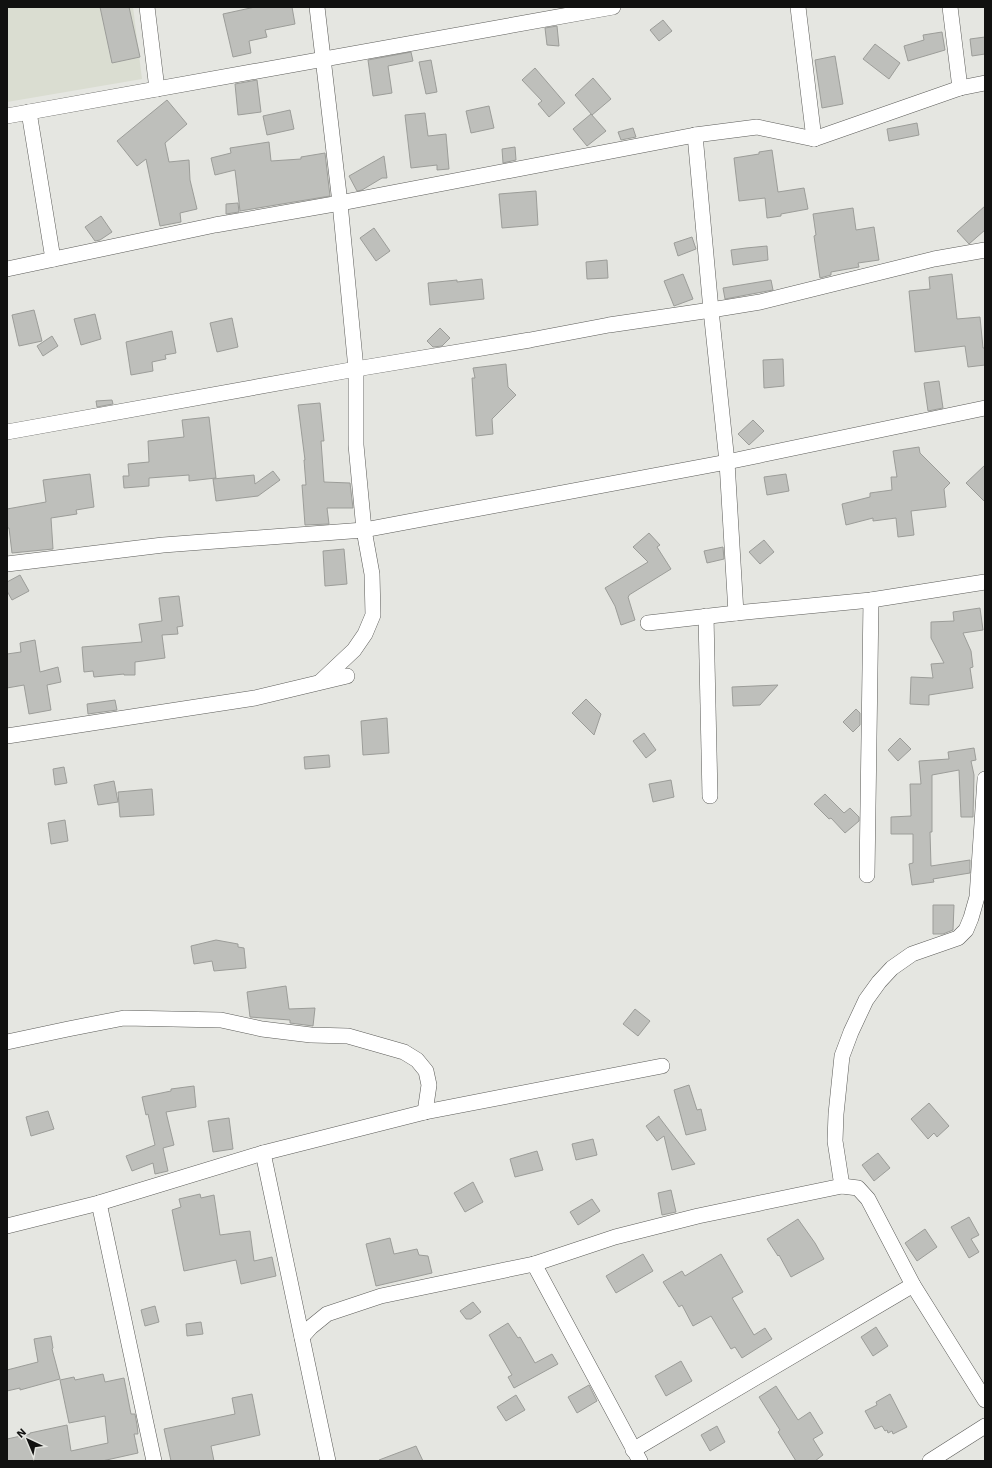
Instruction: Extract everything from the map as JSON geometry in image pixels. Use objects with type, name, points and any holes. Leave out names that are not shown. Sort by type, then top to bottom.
[{"type":"street","points":[[147,7],[157,89]]},
{"type":"street","points":[[317,7],[340,203],[356,369],[356,445],[364,530],[372,574],[373,615],[365,634],[354,650],[321,681]]},
{"type":"street","points":[[7,116],[614,7]]},
{"type":"street","points":[[798,7],[814,139]]},
{"type":"street","points":[[950,7],[960,88]]},
{"type":"street","points":[[7,269],[53,258],[215,225],[340,203],[695,135],[758,126],[814,139],[960,88],[985,83]]},
{"type":"street","points":[[29,112],[53,258]]},
{"type":"street","points":[[695,135],[727,462],[736,613]]},
{"type":"street","points":[[7,432],[356,369],[522,342],[609,325],[760,302],[934,259],[985,250]]},
{"type":"street","points":[[7,564],[164,545],[364,530],[727,462],[985,408]]},
{"type":"street","points":[[648,623],[871,600],[985,582]]},
{"type":"street","points":[[867,875],[871,600]]},
{"type":"street","points":[[706,616],[710,796]]},
{"type":"street","points":[[7,736],[255,698],[347,676]]},
{"type":"street","points":[[842,1186],[835,1141],[836,1114],[842,1056],[866,1000],[879,982],[892,968],[912,954],[958,938],[966,930],[977,897],[985,779]]},
{"type":"street","points":[[7,1042],[124,1018],[221,1020],[262,1029],[304,1034],[348,1036],[404,1052],[417,1060],[426,1071],[429,1085],[425,1112]]},
{"type":"street","points":[[7,1226],[99,1203],[263,1153],[425,1112],[662,1066]]},
{"type":"street","points":[[263,1153],[328,1461]]},
{"type":"street","points":[[302,1337],[311,1327],[327,1314],[380,1296],[534,1264],[615,1237],[683,1220],[842,1186],[858,1188],[868,1199],[913,1285],[985,1400]]},
{"type":"street","points":[[99,1203],[154,1461]]},
{"type":"street","points":[[534,1264],[637,1455],[913,1285]]},
{"type":"street","points":[[930,1461],[985,1426]]},
{"type":"shaded area","points":[[7,7],[133,7],[142,79],[7,102]]},
{"type":"building","points":[[100,7],[129,7],[140,57],[112,63]]},
{"type":"building","points":[[255,7],[292,7],[295,24],[265,30],[267,37],[249,41],[251,53],[233,57],[223,14]]},
{"type":"building","points":[[663,20],[672,31],[659,41],[650,30]]},
{"type":"building","points":[[557,26],[559,46],[547,45],[545,28]]},
{"type":"building","points":[[942,32],[945,50],[908,61],[904,46],[924,40],[923,35]]},
{"type":"building","points":[[985,37],[985,54],[972,56],[970,39]]},
{"type":"building","points":[[875,44],[900,63],[889,79],[863,59]]},
{"type":"building","points":[[411,52],[413,61],[388,66],[392,93],[373,96],[368,60]]},
{"type":"building","points":[[835,56],[843,104],[822,108],[815,60]]},
{"type":"building","points":[[431,60],[437,92],[426,94],[419,62]]},
{"type":"building","points":[[535,68],[565,103],[549,117],[538,104],[542,101],[522,80]]},
{"type":"building","points":[[593,78],[611,99],[592,115],[575,95]]},
{"type":"building","points":[[257,80],[261,112],[238,115],[235,84]]},
{"type":"building","points":[[167,100],[187,124],[165,143],[169,162],[189,160],[190,180],[197,209],[180,213],[181,222],[160,226],[146,159],[137,166],[117,141]]},
{"type":"building","points":[[489,106],[494,128],[471,133],[466,111]]},
{"type":"building","points":[[290,110],[294,129],[267,135],[263,116]]},
{"type":"building","points":[[425,113],[428,136],[446,134],[449,169],[437,170],[437,165],[411,168],[405,115]]},
{"type":"building","points":[[591,114],[606,131],[587,146],[573,129]]},
{"type":"building","points":[[917,123],[919,135],[889,141],[887,129]]},
{"type":"building","points":[[633,128],[636,137],[621,140],[618,132]]},
{"type":"building","points":[[269,142],[271,161],[301,159],[301,157],[325,153],[330,196],[240,211],[235,170],[215,175],[211,158],[231,153],[230,148]]},
{"type":"building","points":[[515,147],[516,160],[503,163],[502,149]]},
{"type":"building","points":[[772,150],[778,192],[804,188],[808,209],[767,218],[765,198],[739,201],[734,158],[759,154],[759,152]]},
{"type":"building","points":[[384,156],[387,178],[382,178],[362,190],[357,191],[349,176]]},
{"type":"building","points":[[536,191],[538,225],[502,228],[499,194]]},
{"type":"building","points":[[238,203],[239,212],[226,214],[226,204]]},
{"type":"building","points":[[985,206],[985,230],[969,244],[957,231]]},
{"type":"building","points":[[853,208],[856,230],[874,227],[879,260],[858,263],[859,267],[831,272],[831,275],[820,278],[814,236],[816,235],[813,214]]},
{"type":"building","points":[[101,216],[112,232],[100,240],[95,241],[85,227]]},
{"type":"building","points":[[374,228],[390,251],[376,261],[360,238]]},
{"type":"building","points":[[692,237],[696,249],[678,256],[674,243]]},
{"type":"building","points":[[767,246],[768,260],[733,265],[731,250]]},
{"type":"building","points":[[607,260],[608,278],[587,279],[586,262]]},
{"type":"building","points":[[683,274],[693,299],[674,306],[664,281]]},
{"type":"building","points":[[952,274],[957,319],[980,317],[983,348],[985,348],[985,365],[968,367],[965,346],[915,352],[909,291],[930,289],[929,277]]},
{"type":"building","points":[[482,279],[484,299],[430,305],[428,283]]},
{"type":"building","points":[[771,280],[773,290],[725,299],[723,288]]},
{"type":"building","points":[[34,310],[42,341],[19,346],[12,315]]},
{"type":"building","points":[[95,314],[101,339],[81,345],[74,319]]},
{"type":"building","points":[[232,318],[238,347],[217,352],[210,323]]},
{"type":"building","points":[[440,328],[450,338],[442,346],[433,347],[427,341]]},
{"type":"building","points":[[172,331],[176,353],[165,355],[166,359],[152,362],[153,371],[131,375],[126,342]]},
{"type":"building","points":[[52,336],[58,346],[43,356],[37,346]]},
{"type":"building","points":[[783,359],[784,386],[764,388],[763,360]]},
{"type":"building","points":[[506,364],[508,387],[516,395],[492,419],[493,434],[476,436],[472,378],[475,378],[473,368]]},
{"type":"building","points":[[939,381],[943,408],[928,411],[924,383]]},
{"type":"building","points":[[112,400],[113,404],[97,407],[96,401]]},
{"type":"building","points":[[320,403],[324,441],[321,441],[324,482],[350,483],[353,508],[327,508],[329,524],[305,525],[302,485],[306,485],[305,460],[298,405]]},
{"type":"building","points":[[209,417],[216,478],[189,481],[189,475],[149,478],[149,486],[124,488],[123,476],[129,476],[128,464],[149,462],[148,441],[184,437],[182,420]]},
{"type":"building","points":[[753,420],[764,431],[749,445],[738,434]]},
{"type":"building","points":[[919,447],[920,453],[950,483],[944,489],[946,507],[911,511],[914,535],[898,537],[896,518],[873,521],[873,518],[846,525],[842,504],[870,497],[870,493],[892,490],[891,477],[897,477],[893,451]]},
{"type":"building","points":[[985,465],[985,502],[966,483]]},
{"type":"building","points":[[273,471],[280,480],[258,496],[216,501],[213,479],[254,475],[255,484]]},
{"type":"building","points":[[90,474],[94,507],[76,510],[77,514],[51,518],[53,549],[12,553],[9,528],[7,528],[7,509],[46,502],[43,480]]},
{"type":"building","points":[[786,474],[789,491],[767,495],[764,477]]},
{"type":"building","points":[[649,533],[660,545],[657,547],[671,569],[629,595],[628,597],[635,620],[621,625],[615,606],[605,588],[648,562],[633,547]]},
{"type":"building","points":[[764,540],[774,552],[760,564],[749,552]]},
{"type":"building","points":[[723,547],[724,559],[707,563],[704,551]]},
{"type":"building","points":[[344,549],[347,584],[325,586],[323,551]]},
{"type":"building","points":[[20,575],[29,591],[12,600],[7,591],[7,582]]},
{"type":"building","points":[[179,596],[183,626],[177,627],[178,634],[162,635],[165,658],[135,662],[135,675],[124,674],[94,677],[93,671],[84,672],[82,647],[142,642],[139,624],[162,621],[159,598]]},
{"type":"building","points":[[980,608],[983,630],[963,633],[971,651],[973,667],[970,668],[973,688],[929,695],[929,705],[910,704],[911,677],[933,678],[931,664],[944,663],[931,638],[931,622],[954,621],[953,612]]},
{"type":"building","points":[[35,640],[40,672],[58,667],[61,682],[47,685],[51,710],[29,714],[24,685],[7,688],[7,654],[21,652],[20,643]]},
{"type":"building","points":[[778,685],[760,705],[733,706],[732,687]]},
{"type":"building","points":[[586,699],[601,714],[594,735],[572,713]]},
{"type":"building","points":[[115,700],[117,710],[88,714],[87,704]]},
{"type":"building","points":[[856,709],[860,713],[860,725],[853,732],[843,722]]},
{"type":"building","points":[[387,718],[389,753],[363,755],[361,721]]},
{"type":"building","points":[[644,733],[656,750],[646,758],[633,741]]},
{"type":"building","points":[[900,738],[911,749],[898,761],[888,750]]},
{"type":"building","points":[[974,748],[976,760],[971,761],[974,775],[973,817],[961,817],[959,770],[932,775],[932,832],[930,832],[931,866],[970,860],[970,873],[933,879],[934,882],[912,885],[909,864],[913,863],[913,834],[891,834],[891,817],[911,816],[910,784],[921,784],[919,761],[949,759],[948,752]]},
{"type":"building","points":[[329,755],[330,767],[305,769],[304,757]]},
{"type":"building","points":[[64,767],[67,783],[55,785],[53,769]]},
{"type":"building","points":[[671,780],[674,797],[653,802],[649,784]]},
{"type":"building","points":[[114,781],[118,802],[98,805],[94,785]]},
{"type":"building","points":[[152,789],[154,815],[120,817],[118,792]]},
{"type":"building","points":[[825,794],[844,813],[850,808],[859,817],[859,821],[845,833],[831,818],[829,819],[814,804]]},
{"type":"building","points":[[65,820],[68,841],[51,844],[48,823]]},
{"type":"building","points":[[933,905],[954,905],[953,930],[943,934],[933,934]]},
{"type":"building","points":[[216,940],[238,944],[238,947],[244,948],[246,968],[214,971],[212,961],[194,964],[191,946]]},
{"type":"building","points":[[286,986],[289,1009],[315,1008],[313,1026],[290,1023],[290,1020],[250,1017],[247,992]]},
{"type":"building","points":[[635,1009],[650,1021],[638,1036],[623,1024]]},
{"type":"building","points":[[689,1085],[697,1110],[701,1109],[706,1130],[686,1135],[674,1090]]},
{"type":"building","points":[[194,1086],[196,1107],[166,1112],[174,1145],[163,1148],[168,1171],[155,1174],[153,1163],[132,1171],[126,1156],[155,1145],[148,1114],[146,1115],[142,1097],[171,1091],[171,1089]]},
{"type":"building","points":[[929,1103],[949,1126],[937,1137],[934,1133],[928,1139],[911,1119]]},
{"type":"building","points":[[48,1111],[54,1129],[31,1136],[26,1117]]},
{"type":"building","points":[[659,1116],[695,1164],[672,1170],[664,1136],[657,1141],[646,1126]]},
{"type":"building","points":[[229,1118],[233,1149],[213,1152],[208,1121]]},
{"type":"building","points":[[593,1139],[597,1155],[576,1160],[572,1144]]},
{"type":"building","points":[[537,1151],[543,1170],[515,1177],[510,1159]]},
{"type":"building","points":[[878,1153],[890,1168],[874,1181],[862,1165]]},
{"type":"building","points":[[473,1182],[483,1202],[465,1212],[454,1193]]},
{"type":"building","points":[[671,1190],[676,1212],[662,1215],[658,1193]]},
{"type":"building","points":[[200,1194],[201,1198],[214,1195],[220,1235],[250,1231],[254,1261],[272,1257],[276,1276],[241,1284],[236,1260],[184,1271],[172,1210],[181,1207],[179,1199]]},
{"type":"building","points":[[592,1199],[600,1211],[578,1225],[570,1212]]},
{"type":"building","points":[[969,1217],[979,1235],[971,1239],[979,1252],[969,1258],[951,1227]]},
{"type":"building","points":[[798,1219],[824,1259],[791,1277],[779,1255],[778,1256],[767,1239]]},
{"type":"building","points":[[925,1229],[937,1247],[917,1261],[905,1243]]},
{"type":"building","points":[[390,1238],[394,1254],[417,1249],[419,1255],[428,1256],[432,1273],[376,1286],[366,1244]]},
{"type":"building","points":[[643,1254],[653,1271],[616,1293],[606,1276]]},
{"type":"building","points":[[721,1254],[743,1292],[732,1298],[754,1335],[765,1328],[772,1339],[742,1358],[735,1347],[731,1349],[711,1316],[693,1326],[682,1305],[679,1307],[663,1282],[682,1271],[685,1276]]},
{"type":"building","points":[[473,1302],[481,1312],[471,1319],[466,1319],[460,1311]]},
{"type":"building","points":[[155,1306],[159,1322],[145,1326],[141,1310]]},
{"type":"building","points":[[201,1322],[203,1334],[187,1336],[186,1324]]},
{"type":"building","points":[[508,1323],[518,1338],[520,1337],[535,1363],[552,1354],[558,1364],[514,1388],[508,1377],[512,1375],[489,1335]]},
{"type":"building","points":[[876,1327],[888,1346],[873,1356],[861,1337]]},
{"type":"building","points":[[51,1336],[52,1349],[60,1379],[20,1390],[20,1388],[7,1391],[7,1370],[38,1362],[34,1339]]},
{"type":"building","points":[[681,1361],[692,1381],[666,1396],[655,1376]]},
{"type":"building","points":[[103,1374],[105,1382],[124,1378],[131,1414],[135,1414],[138,1434],[134,1434],[138,1453],[102,1461],[7,1461],[7,1439],[67,1425],[71,1451],[108,1443],[105,1416],[69,1423],[60,1380],[74,1377],[75,1380]]},
{"type":"building","points":[[589,1385],[597,1401],[577,1413],[568,1397]]},
{"type":"building","points":[[776,1386],[798,1420],[810,1412],[823,1433],[813,1439],[823,1455],[815,1461],[796,1461],[778,1432],[780,1430],[759,1397]]},
{"type":"building","points":[[252,1394],[260,1435],[211,1446],[214,1461],[171,1461],[164,1429],[235,1414],[232,1398]]},
{"type":"building","points":[[890,1394],[907,1427],[893,1434],[892,1431],[888,1433],[887,1430],[885,1431],[882,1426],[875,1429],[865,1411],[877,1405],[876,1402]]},
{"type":"building","points":[[516,1395],[525,1410],[506,1421],[497,1407]]},
{"type":"building","points":[[717,1426],[725,1442],[710,1451],[701,1435]]},
{"type":"building","points":[[416,1446],[423,1461],[379,1461],[379,1460]]}]
